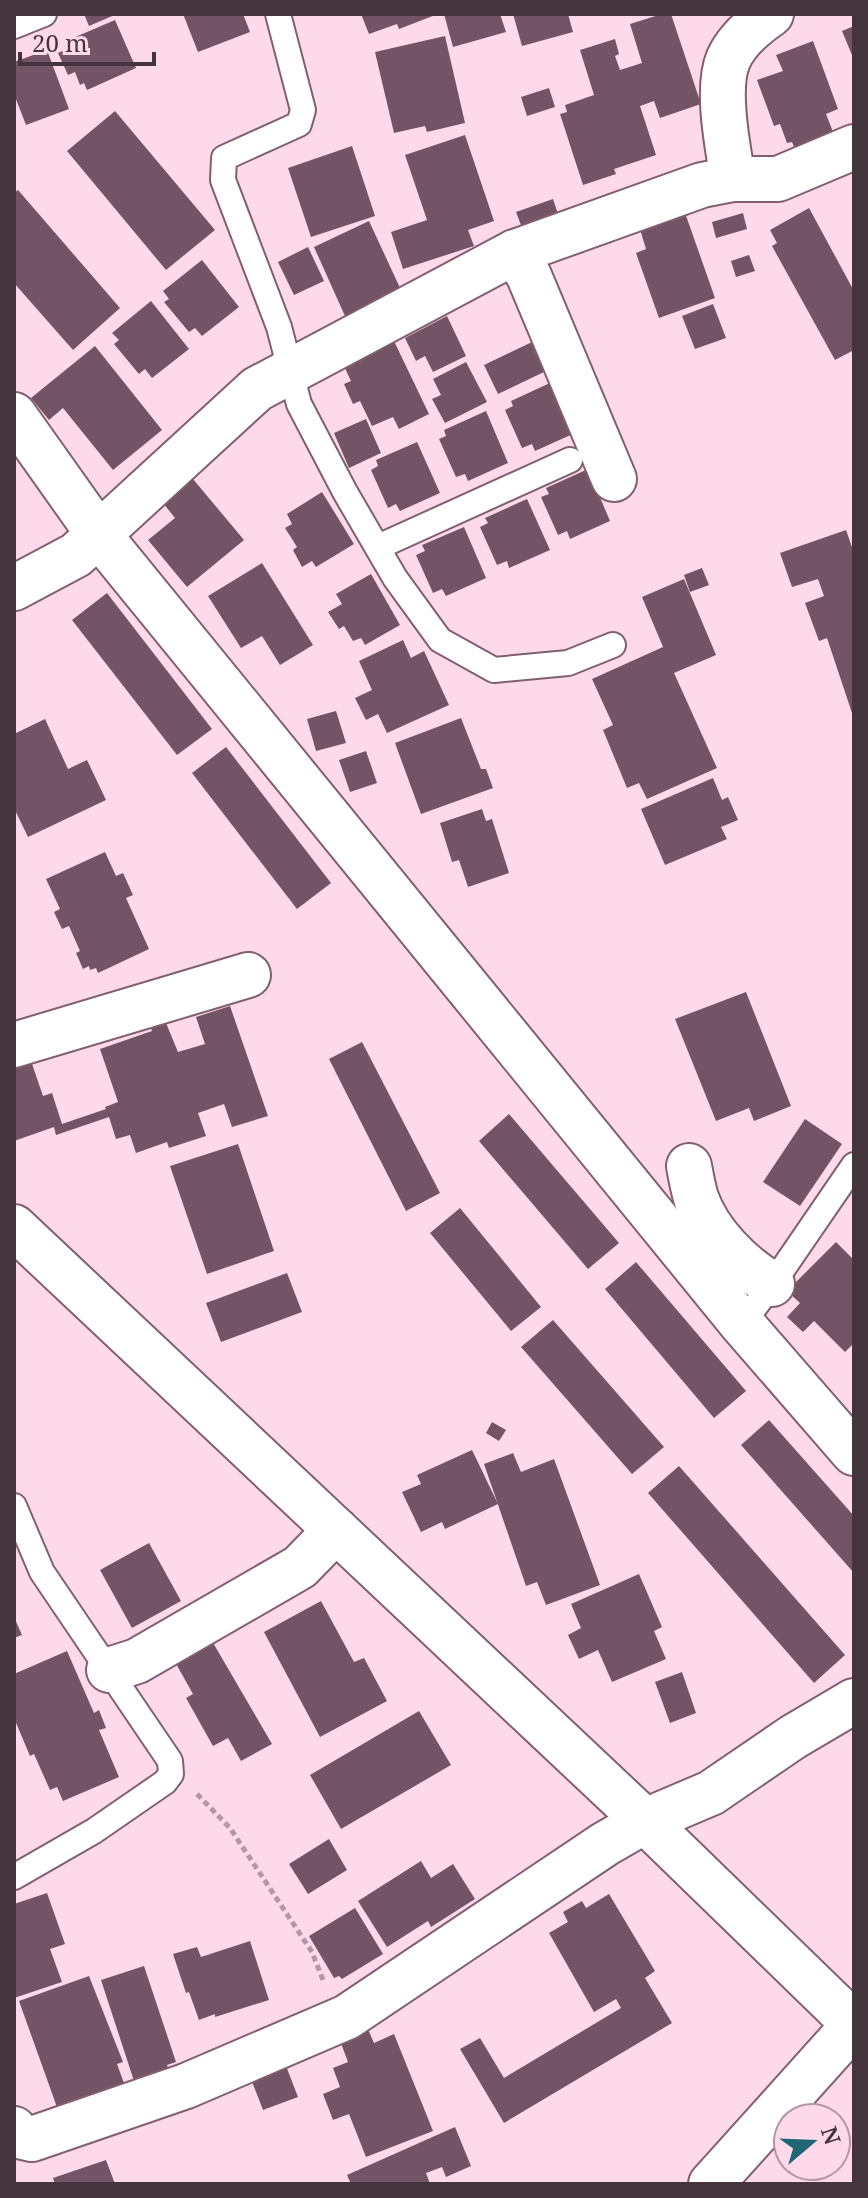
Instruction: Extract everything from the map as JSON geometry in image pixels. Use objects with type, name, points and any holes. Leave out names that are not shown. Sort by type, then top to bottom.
[{"type":"street","points":[[733,179],[723,95],[728,60],[746,34],[771,14]]},
{"type":"street","points":[[14,588],[76,555],[257,389],[515,252],[702,185],[733,179],[778,179],[854,147]]},
{"type":"street","points":[[515,252],[529,276],[614,479]]},
{"type":"street","points":[[14,415],[99,535],[742,1324],[854,1453]]},
{"type":"street","points":[[14,1045],[248,975]]},
{"type":"street","points":[[689,1166],[696,1198],[709,1223],[749,1270],[772,1284]]},
{"type":"street","points":[[14,1227],[645,1821],[854,2024],[711,2184]]},
{"type":"street","points":[[109,1670],[137,1661],[300,1567],[336,1530]]},
{"type":"street","points":[[14,2129],[19,2136],[32,2139],[186,2086],[347,2017],[605,1844],[645,1821],[711,1793],[793,1737],[854,1701]]},
{"type":"lane","points":[[14,26],[44,14]]},
{"type":"lane","points":[[278,14],[303,110],[299,124],[224,158],[223,180],[279,327],[299,404],[395,578],[440,640],[494,670],[568,663],[613,645]]},
{"type":"lane","points":[[378,547],[570,460]]},
{"type":"lane","points":[[742,1324],[854,1165]]},
{"type":"lane","points":[[14,1506],[42,1572],[170,1761],[171,1774],[165,1782],[94,1831],[14,1877]]},
{"type":"path","points":[[171,1774],[203,1799],[230,1828],[312,1952],[324,1982],[347,2017]]},
{"type":"building","points":[[84,14],[117,14],[89,26]]},
{"type":"building","points":[[183,14],[243,14],[250,32],[198,52]]},
{"type":"building","points":[[361,14],[438,14],[399,29],[397,24],[369,34]]},
{"type":"building","points":[[444,14],[500,14],[506,32],[453,47]]},
{"type":"building","points":[[513,14],[568,14],[573,32],[522,46]]},
{"type":"building","points":[[671,14],[701,104],[660,118],[654,101],[640,106],[656,155],[614,169],[616,174],[583,185],[560,114],[567,112],[565,105],[594,95],[580,50],[615,39],[619,54],[615,56],[620,70],[642,63],[630,24]]},
{"type":"building","points":[[115,20],[136,68],[87,90],[84,83],[80,85],[75,72],[68,75],[58,53],[69,48],[66,41]]},
{"type":"building","points":[[854,26],[854,60],[842,31]]},
{"type":"building","points":[[445,36],[465,123],[427,132],[425,126],[394,133],[375,52]]},
{"type":"building","points":[[813,41],[838,109],[826,114],[833,132],[794,147],[792,142],[787,143],[780,124],[774,126],[757,80],[783,71],[776,55]]},
{"type":"building","points":[[47,50],[69,109],[26,125],[14,94],[14,62]]},
{"type":"building","points":[[549,88],[555,107],[527,116],[521,97]]},
{"type":"building","points":[[115,111],[215,230],[166,270],[67,151]]},
{"type":"building","points":[[465,135],[494,221],[468,230],[474,246],[403,269],[391,232],[427,220],[405,155]]},
{"type":"building","points":[[352,146],[375,216],[311,237],[288,168]]},
{"type":"building","points":[[18,190],[120,308],[73,350],[14,283],[14,193]]},
{"type":"building","points":[[553,199],[560,220],[524,233],[516,212]]},
{"type":"building","points":[[809,208],[854,291],[854,350],[835,360],[772,246],[777,243],[770,230]]},
{"type":"building","points":[[684,210],[715,298],[659,318],[636,253],[646,249],[639,226]]},
{"type":"building","points":[[743,213],[747,229],[716,238],[712,222]]},
{"type":"building","points":[[369,221],[401,290],[345,316],[314,247]]},
{"type":"building","points":[[308,247],[324,281],[294,295],[278,262]]},
{"type":"building","points":[[749,255],[755,271],[736,277],[731,261]]},
{"type":"building","points":[[202,260],[239,307],[202,336],[195,328],[189,332],[164,302],[169,299],[163,291]]},
{"type":"building","points":[[151,301],[189,349],[152,378],[145,369],[139,374],[114,344],[119,340],[112,333]]},
{"type":"building","points":[[713,304],[726,338],[695,349],[682,316]]},
{"type":"building","points":[[447,316],[466,356],[433,372],[425,356],[416,361],[405,338]]},
{"type":"building","points":[[393,339],[429,414],[399,429],[393,417],[372,426],[360,401],[353,404],[344,384],[351,381],[343,364]]},
{"type":"building","points":[[532,342],[546,371],[498,394],[484,365]]},
{"type":"building","points":[[95,346],[162,430],[113,470],[63,408],[49,420],[31,398]]},
{"type":"building","points":[[466,362],[487,402],[445,423],[432,399],[441,395],[433,379]]},
{"type":"building","points":[[552,382],[575,433],[535,451],[532,444],[522,448],[505,410],[513,406],[511,401]]},
{"type":"building","points":[[486,411],[508,463],[468,481],[465,474],[456,477],[439,439],[446,436],[444,430]]},
{"type":"building","points":[[366,419],[381,453],[349,468],[334,433]]},
{"type":"building","points":[[417,442],[440,493],[400,511],[396,504],[388,508],[371,470],[378,466],[376,460]]},
{"type":"building","points":[[588,469],[610,521],[570,539],[567,531],[558,535],[541,497],[549,494],[546,488]]},
{"type":"building","points":[[193,479],[244,540],[187,587],[148,540],[175,518],[163,503]]},
{"type":"building","points":[[322,492],[354,544],[316,567],[312,561],[302,567],[293,550],[297,547],[285,528],[292,524],[287,514]]},
{"type":"building","points":[[527,499],[550,550],[509,568],[507,561],[497,565],[480,527],[488,523],[485,518]]},
{"type":"building","points":[[464,527],[486,578],[446,596],[442,589],[433,593],[416,555],[425,551],[422,545]]},
{"type":"building","points":[[846,530],[854,553],[853,716],[827,638],[819,641],[805,603],[824,596],[818,579],[792,587],[780,553]]},
{"type":"building","points":[[262,563],[313,645],[280,665],[262,636],[241,648],[208,596]]},
{"type":"building","points":[[702,568],[709,585],[690,592],[684,575]]},
{"type":"building","points":[[371,574],[400,625],[365,645],[361,638],[353,641],[344,626],[339,629],[328,612],[342,604],[336,594]]},
{"type":"building","points":[[684,579],[716,655],[674,673],[717,768],[647,799],[639,783],[627,788],[603,730],[613,725],[592,679],[663,647],[642,597]]},
{"type":"building","points":[[107,593],[212,729],[177,755],[72,620]]},
{"type":"building","points":[[403,640],[411,658],[424,651],[449,705],[387,733],[378,714],[366,720],[355,698],[372,690],[359,661]]},
{"type":"building","points":[[336,711],[346,743],[316,751],[307,719]]},
{"type":"building","points":[[461,718],[481,769],[486,769],[493,788],[421,814],[395,743]]},
{"type":"building","points":[[45,719],[68,769],[87,760],[106,800],[28,837],[14,808],[14,734]]},
{"type":"building","points":[[226,747],[331,883],[297,909],[192,773]]},
{"type":"building","points":[[366,751],[377,783],[350,792],[339,760]]},
{"type":"building","points":[[713,778],[722,800],[728,797],[738,820],[721,827],[727,839],[665,865],[641,809]]},
{"type":"building","points":[[482,809],[486,821],[492,819],[509,873],[468,887],[459,860],[452,862],[440,823]]},
{"type":"building","points":[[105,852],[116,876],[123,873],[133,895],[126,898],[149,949],[98,973],[96,968],[90,970],[89,966],[83,969],[76,953],[80,951],[69,926],[62,929],[54,912],[60,909],[46,879]]},
{"type":"building","points":[[746,992],[791,1106],[754,1121],[749,1108],[716,1121],[675,1019]]},
{"type":"building","points":[[159,1006],[178,1052],[205,1044],[196,1017],[230,1006],[268,1116],[232,1127],[224,1104],[198,1113],[206,1136],[169,1148],[167,1142],[136,1153],[130,1135],[116,1139],[109,1117],[56,1135],[54,1127],[14,1141],[14,1064],[30,1058],[43,1096],[52,1093],[62,1124],[106,1109],[118,1102],[100,1049],[152,1031],[145,1011]]},
{"type":"building","points":[[362,1042],[440,1193],[406,1211],[329,1059]]},
{"type":"building","points":[[509,1114],[619,1243],[588,1269],[479,1141]]},
{"type":"building","points":[[805,1119],[842,1144],[800,1206],[763,1182]]},
{"type":"building","points":[[238,1144],[274,1251],[207,1274],[170,1166]]},
{"type":"building","points":[[460,1208],[541,1307],[511,1331],[430,1233]]},
{"type":"building","points":[[836,1242],[854,1260],[854,1343],[845,1352],[814,1321],[803,1332],[787,1317],[800,1303],[787,1291]]},
{"type":"building","points":[[636,1262],[746,1391],[714,1418],[605,1289]]},
{"type":"building","points":[[287,1273],[302,1312],[221,1342],[206,1303]]},
{"type":"building","points":[[553,1320],[664,1447],[632,1474],[521,1347]]},
{"type":"building","points":[[769,1420],[854,1516],[854,1573],[741,1445]]},
{"type":"building","points":[[492,1422],[506,1430],[499,1441],[486,1433]]},
{"type":"building","points":[[472,1450],[498,1504],[445,1529],[442,1522],[421,1532],[402,1492],[421,1484],[417,1475]]},
{"type":"building","points":[[513,1453],[521,1472],[554,1459],[600,1585],[546,1605],[537,1582],[526,1586],[484,1464]]},
{"type":"building","points":[[679,1466],[845,1655],[814,1683],[648,1493]]},
{"type":"building","points":[[149,1543],[181,1601],[132,1628],[100,1570]]},
{"type":"building","points":[[639,1574],[662,1627],[654,1631],[666,1659],[612,1682],[598,1650],[579,1659],[568,1635],[581,1628],[571,1604]]},
{"type":"building","points":[[321,1601],[354,1662],[364,1658],[387,1701],[320,1737],[264,1632]]},
{"type":"building","points":[[14,1617],[22,1635],[14,1638]]},
{"type":"building","points":[[212,1641],[272,1744],[241,1761],[228,1738],[213,1746],[186,1698],[193,1694],[175,1662]]},
{"type":"building","points":[[67,1651],[94,1713],[99,1710],[106,1728],[99,1730],[119,1777],[63,1801],[57,1787],[50,1790],[34,1754],[30,1756],[14,1718],[14,1674]]},
{"type":"building","points":[[682,1672],[696,1713],[670,1723],[655,1682]]},
{"type":"building","points":[[419,1711],[451,1765],[341,1829],[310,1775]]},
{"type":"building","points":[[329,1839],[347,1870],[308,1894],[289,1864]]},
{"type":"building","points":[[421,1861],[431,1878],[453,1864],[475,1899],[431,1927],[428,1921],[387,1947],[358,1901]]},
{"type":"building","points":[[47,1893],[65,1944],[50,1949],[62,1982],[14,1998],[14,1904]]},
{"type":"building","points":[[609,1894],[655,1971],[645,1978],[672,2023],[504,2123],[460,2049],[480,2038],[504,2078],[621,2008],[616,1999],[594,2012],[549,1933],[568,1922],[563,1912],[582,1901],[586,1908]]},
{"type":"building","points":[[355,1908],[383,1954],[342,1979],[339,1976],[334,1978],[309,1936]]},
{"type":"building","points":[[250,1941],[269,2000],[199,2020],[173,1954],[197,1947],[201,1957]]},
{"type":"building","points":[[144,1966],[176,2062],[167,2065],[169,2070],[134,2081],[101,1980]]},
{"type":"building","points":[[89,1976],[123,2062],[117,2064],[125,2086],[58,2110],[19,2001]]},
{"type":"building","points":[[367,2027],[374,2043],[394,2034],[433,2131],[366,2157],[349,2114],[333,2120],[323,2094],[340,2087],[333,2068],[348,2062],[339,2038]]},
{"type":"building","points":[[286,2066],[298,2097],[263,2110],[251,2079]]},
{"type":"building","points":[[455,2127],[471,2166],[446,2177],[442,2167],[426,2173],[430,2184],[351,2184],[347,2175]]},
{"type":"building","points":[[106,2160],[115,2184],[55,2184],[53,2178]]}]
